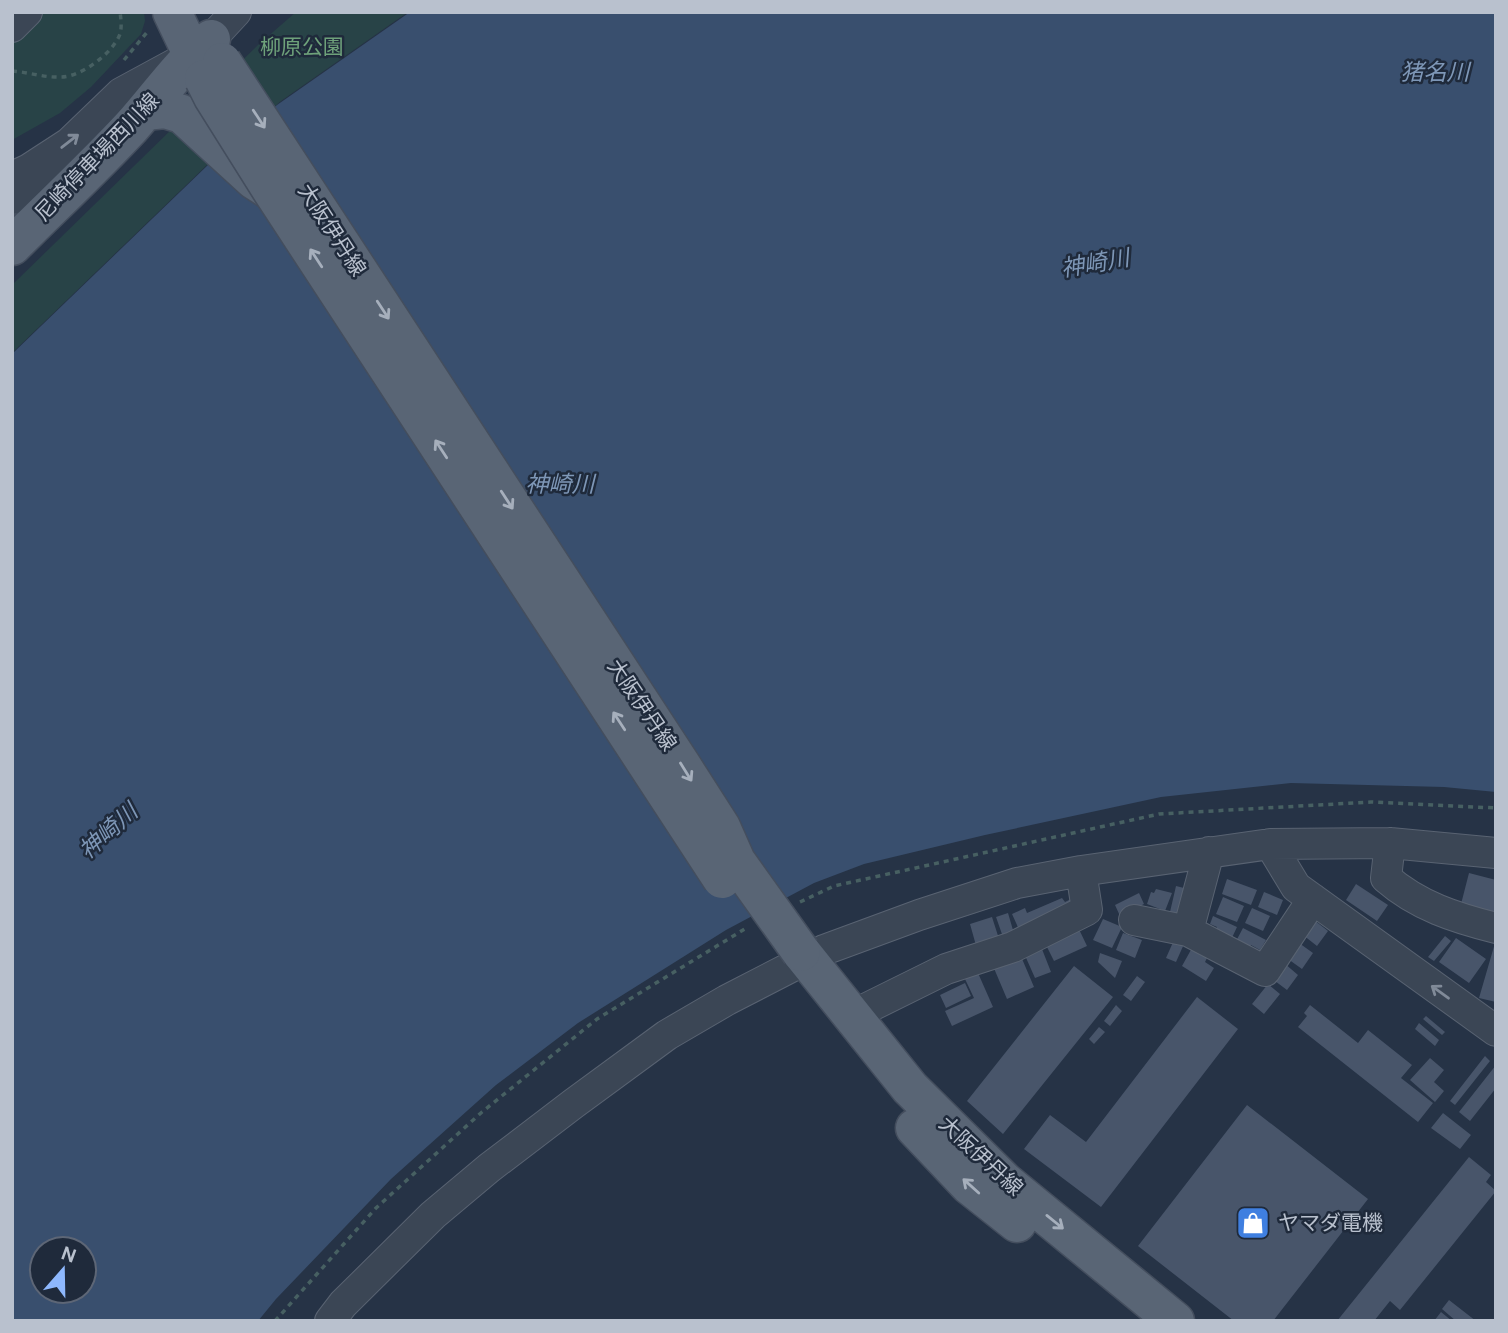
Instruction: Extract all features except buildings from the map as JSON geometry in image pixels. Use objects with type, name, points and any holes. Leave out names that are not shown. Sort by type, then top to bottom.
[{"type":"main road","name":"大阪伊丹線","points":[[172,12],[211,43],[721,827],[736,861],[793,961],[874,1084],[969,1185],[1139,1321]]},
{"type":"main road","name":"大阪伊丹線","points":[[211,43],[213,97],[764,942],[793,961],[851,1016],[910,1088],[1004,1181],[1175,1321]]},
{"type":"main road","name":"尼崎停車場西川線","points":[[12,246],[151,114],[211,43]]},
{"type":"main road","points":[[151,114],[192,121],[254,180],[272,191]]},
{"type":"street","points":[[12,27],[27,12]]},
{"type":"street","points":[[12,177],[69,143],[121,93],[211,43]]},
{"type":"street","points":[[12,200],[86,161],[151,114]]},
{"type":"street","points":[[330,1321],[343,1304],[433,1215],[489,1168],[667,1035],[793,961],[1005,887],[1081,870],[1270,844],[1390,844],[1496,853]]},
{"type":"street","points":[[1270,844],[1296,887],[1496,1031]]},
{"type":"street","points":[[1390,844],[1387,878],[1404,893],[1443,912],[1496,929]]},
{"type":"street","points":[[1209,852],[1158,931],[1265,971],[1313,899]]},
{"type":"street","points":[[851,1016],[946,969],[1013,947],[1087,911],[1081,870]]},
{"type":"path","points":[[13,70],[57,78],[71,76],[87,69],[120,35],[120,12]]},
{"type":"green space","points":[[38,12],[144,12],[145,21],[141,34],[91,87],[60,113],[12,140],[12,40]]},
{"type":"green space","name":"柳原公園","points":[[296,12],[408,12],[281,101],[208,164],[12,353],[12,285],[258,45]]},
{"type":"water","name":"神崎川","points":[[410,12],[1496,12],[1496,792],[1444,787],[1291,783],[1161,797],[864,864],[814,883],[726,930],[578,1023],[496,1085],[391,1179],[258,1321],[12,1321],[12,354],[209,164],[277,105]]},
{"type":"place","name":"ヤマダ電機","points":[[1253,1223]]},
{"type":"water label","name":"猪名川","points":[[1435,72]]}]
